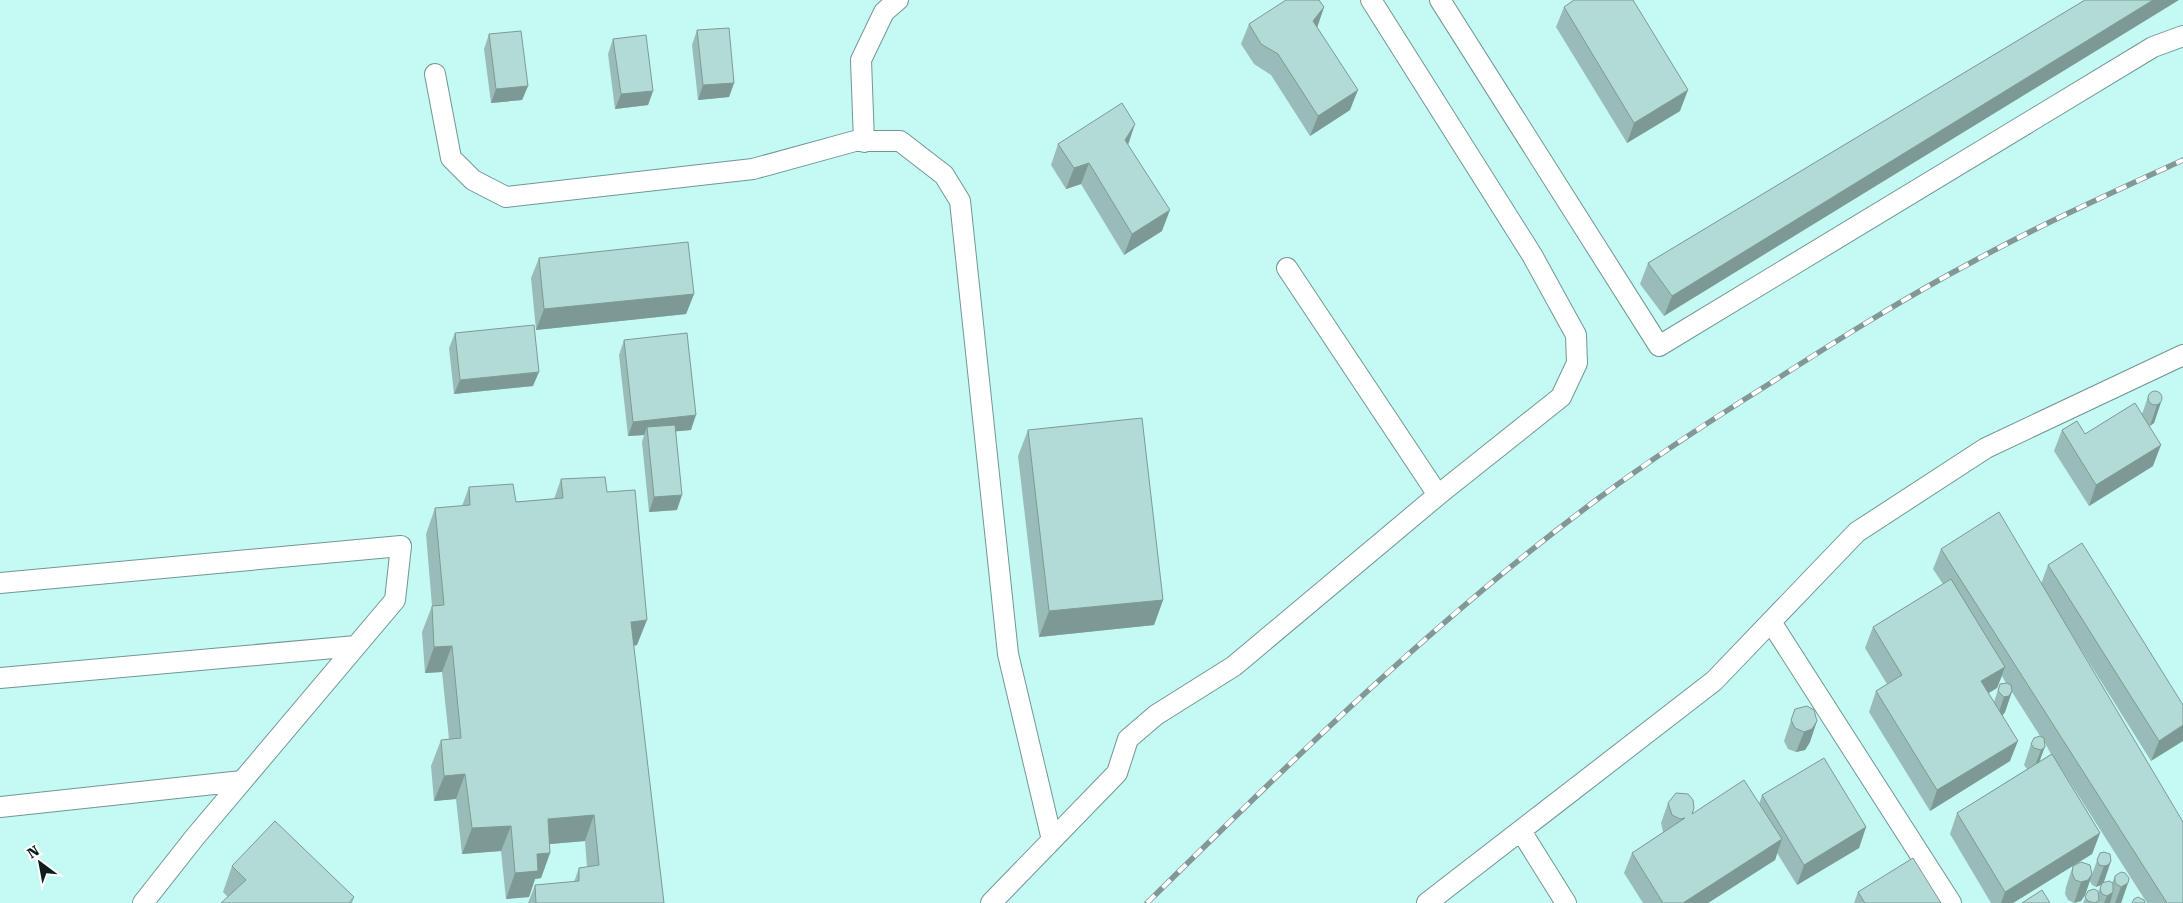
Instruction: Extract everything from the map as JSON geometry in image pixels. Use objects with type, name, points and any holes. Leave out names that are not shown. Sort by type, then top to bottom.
[{"type":"lane","points":[[864,142],[862,60],[884,12],[898,0]]},
{"type":"lane","points":[[991,903],[1117,773],[1128,739],[1156,714],[1234,666],[1438,495],[1561,398],[1576,363],[1576,335],[1532,255],[1371,0]]},
{"type":"lane","points":[[1440,0],[1659,346],[2153,47],[2183,36]]},
{"type":"lane","points":[[435,74],[451,158],[473,180],[506,197],[753,169],[855,141],[900,141],[944,175],[960,201],[1008,654],[1052,840]]},
{"type":"lane","points":[[1287,268],[1438,495]]},
{"type":"lane","points":[[1427,903],[1714,681],[1857,532],[1986,448],[2183,355]]},
{"type":"lane","points":[[0,582],[401,546],[395,600],[242,781],[143,903]]},
{"type":"lane","points":[[1771,622],[1951,903]]},
{"type":"lane","points":[[0,678],[356,646]]},
{"type":"lane","points":[[0,807],[242,781]]},
{"type":"lane","points":[[1521,831],[1566,903]]},
{"type":"shaded area","points":[[0,0],[2183,0],[2183,903],[0,903]]},
{"type":"building","points":[[1286,0],[1319,0],[1324,7],[1313,21],[1358,90],[1318,116],[1278,54],[1261,44],[1249,24]]},
{"type":"building","points":[[1574,0],[1633,0],[1688,90],[1634,123],[1564,7]]},
{"type":"building","points":[[2085,0],[2153,0],[1672,296],[1648,263]]},
{"type":"building","points":[[729,28],[734,83],[703,85],[697,30]]},
{"type":"building","points":[[521,31],[528,86],[496,89],[489,34]]},
{"type":"building","points":[[646,35],[653,91],[621,94],[613,39]]},
{"type":"building","points":[[1122,103],[1135,124],[1125,140],[1170,210],[1132,234],[1089,163],[1074,168],[1058,144]]},
{"type":"building","points":[[688,242],[694,294],[544,309],[539,258]]},
{"type":"building","points":[[534,325],[539,372],[460,380],[455,333]]},
{"type":"building","points":[[687,333],[696,415],[633,422],[624,340]]},
{"type":"building","points":[[2155,391],[2160,393],[2162,398],[2160,403],[2155,405],[2150,403],[2148,398],[2150,393]]},
{"type":"building","points":[[2135,403],[2161,445],[2096,485],[2062,430],[2077,421],[2085,434]]},
{"type":"building","points":[[1142,418],[1163,600],[1049,611],[1028,430]]},
{"type":"building","points":[[675,425],[682,495],[654,497],[647,427]]},
{"type":"building","points":[[605,477],[607,492],[635,490],[647,620],[631,622],[664,903],[536,903],[535,885],[579,881],[579,868],[599,865],[594,815],[548,819],[550,853],[537,854],[538,871],[515,873],[511,826],[472,828],[465,774],[444,776],[441,740],[461,738],[452,646],[434,647],[432,606],[444,605],[435,508],[470,505],[469,487],[513,484],[516,502],[563,498],[561,479]]},
{"type":"building","points":[[1999,512],[2183,822],[2183,903],[2167,903],[1941,549]]},
{"type":"building","points":[[2082,543],[2183,705],[2183,725],[2159,741],[2048,565]]},
{"type":"building","points":[[1951,579],[2005,667],[1981,681],[2018,741],[1937,790],[1876,691],[1902,675],[1873,627]]},
{"type":"building","points":[[2007,683],[2011,685],[2012,691],[2009,696],[2004,697],[1998,691],[2000,684]]},
{"type":"building","points":[[1807,706],[1814,710],[1817,721],[1812,729],[1804,732],[1795,728],[1791,720],[1795,709]]},
{"type":"building","points":[[2040,736],[2044,738],[2045,747],[2041,750],[2034,748],[2031,744],[2034,738]]},
{"type":"building","points":[[2052,754],[2100,833],[2005,892],[1957,813]]},
{"type":"building","points":[[1824,758],[1866,827],[1804,865],[1762,795]]},
{"type":"building","points":[[1744,780],[1782,839],[1683,903],[1663,903],[1632,853],[1685,818],[1680,819],[1672,815],[1668,803],[1676,793],[1688,794],[1693,800],[1694,808],[1692,814]]},
{"type":"building","points":[[275,821],[354,897],[349,903],[221,903],[246,880],[232,866]]},
{"type":"building","points":[[2100,853],[2110,854],[2111,861],[2108,865],[2104,866],[2099,865],[2097,860]]},
{"type":"building","points":[[1913,858],[1941,903],[1865,903],[1858,892]]},
{"type":"building","points":[[2081,862],[2090,865],[2092,874],[2088,880],[2081,882],[2075,880],[2072,873],[2073,866]]},
{"type":"building","points":[[2121,872],[2125,873],[2129,878],[2128,883],[2121,887],[2115,883],[2115,876]]},
{"type":"building","points":[[2109,881],[2113,883],[2113,892],[2107,896],[2102,894],[2100,889],[2102,883]]},
{"type":"building","points":[[2094,889],[2098,891],[2099,900],[2095,903],[2088,901],[2085,897],[2088,891]]},
{"type":"building","points":[[2042,890],[2050,903],[2022,903]]},
{"type":"building","points":[[2138,897],[2144,900],[2145,903],[2132,903]]},
{"type":"railway","points":[[1147,903],[1312,743],[1425,640],[1542,541],[1623,480],[1727,410],[1922,290],[2026,234],[2183,160]]}]
